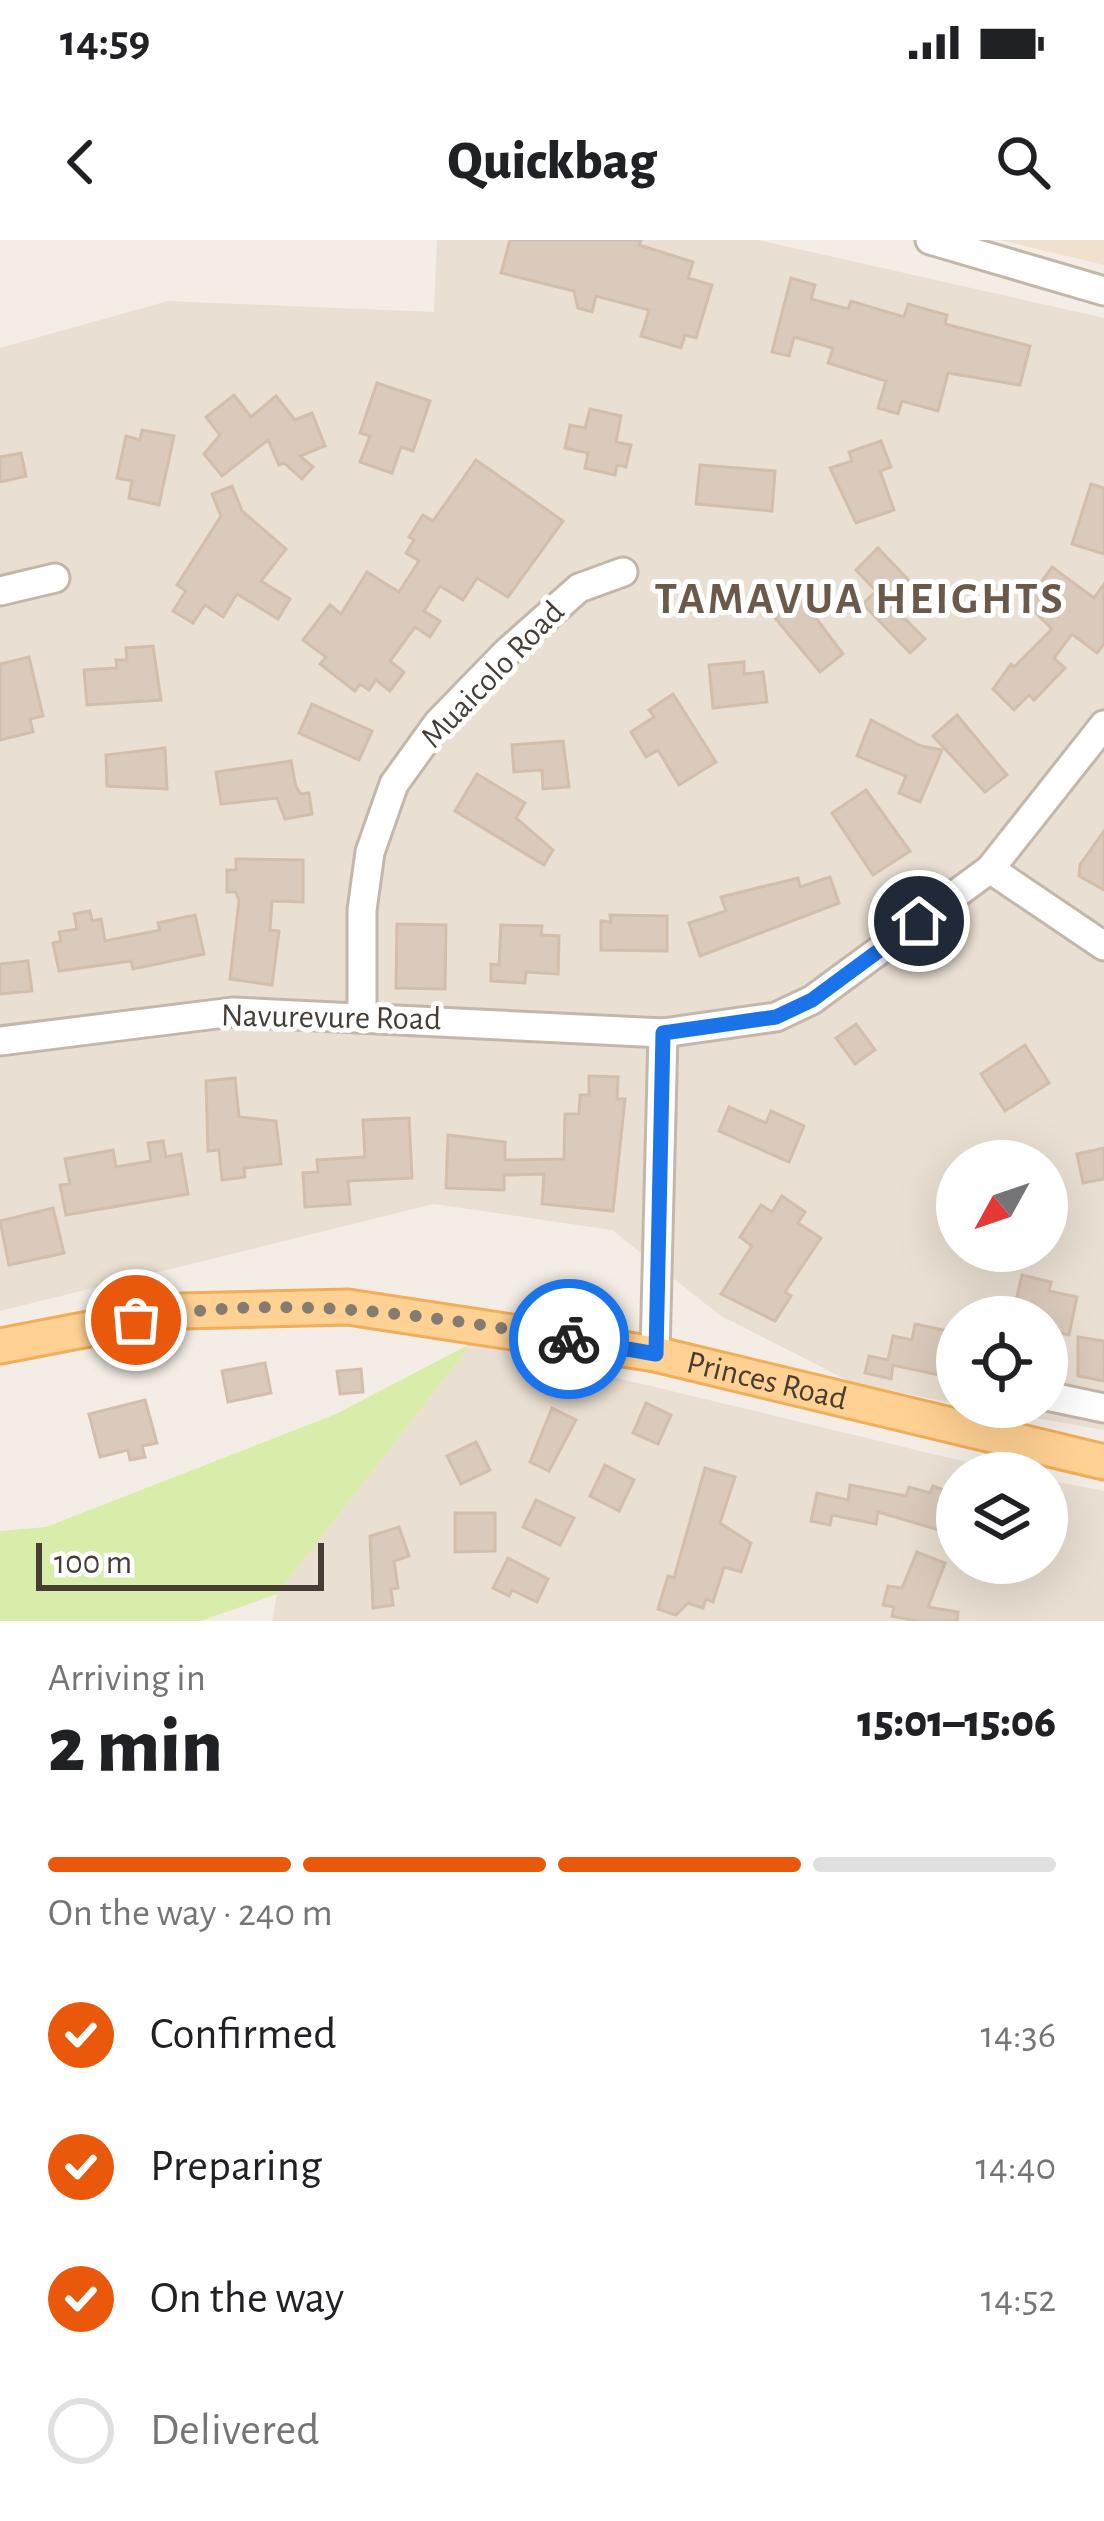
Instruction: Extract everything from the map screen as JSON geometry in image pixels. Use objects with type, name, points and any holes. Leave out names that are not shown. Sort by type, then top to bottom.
[{"type":"main road","name":"Princes Road","points":[[0,1346],[182,1311],[348,1307],[656,1354],[1104,1462]]},
{"type":"street","points":[[930,240],[1104,291]]},
{"type":"street","name":"Muaicolo Road","points":[[362,1016],[362,910],[370,852],[394,784],[438,723],[507,652],[579,588],[623,572]]},
{"type":"street","points":[[0,591],[55,578]]},
{"type":"street","name":"Navurevure Road","points":[[0,1041],[233,1012],[663,1033],[776,1017],[812,1000],[990,868],[1104,725]]},
{"type":"street","points":[[990,868],[1104,946]]},
{"type":"street","points":[[656,1354],[663,1033]]},
{"type":"street","points":[[1068,1400],[1104,1408]]},
{"type":"shaded area","points":[[437,240],[758,240],[1104,318],[1104,1430],[1068,1424],[1068,1296],[936,1296],[936,1400],[851,1382],[721,1316],[612,1230],[434,1204],[0,1311],[0,348],[168,301],[434,312]]},
{"type":"shaded area","points":[[1000,240],[1104,240],[1104,265]]},
{"type":"shaded area","points":[[472,1343],[936,1455],[936,1584],[1068,1584],[1068,1484],[1104,1491],[1104,1621],[272,1621],[277,1594]]},
{"type":"green space","points":[[472,1343],[277,1594],[201,1621],[0,1621],[0,1531],[46,1527],[336,1414]]},
{"type":"building","points":[[510,240],[641,240],[639,245],[693,262],[688,278],[712,285],[696,338],[685,335],[681,348],[641,336],[649,310],[596,296],[592,312],[578,308],[574,291],[501,273]]},
{"type":"building","points":[[791,278],[815,285],[811,299],[848,309],[851,301],[904,317],[908,304],[947,315],[945,324],[1030,346],[1020,385],[948,373],[938,411],[902,401],[898,414],[878,408],[886,381],[828,363],[833,348],[794,337],[789,356],[772,352]]},
{"type":"building","points":[[377,383],[430,401],[413,451],[401,447],[392,473],[360,462],[370,436],[360,433]]},
{"type":"building","points":[[234,395],[251,417],[276,396],[295,420],[312,413],[325,446],[300,456],[313,467],[302,479],[284,463],[279,465],[268,440],[222,476],[204,454],[220,435],[206,417]]},
{"type":"building","points":[[590,409],[621,416],[616,442],[631,445],[626,467],[617,465],[615,475],[585,468],[588,453],[565,448],[570,425],[585,428]]},
{"type":"building","points":[[142,430],[174,436],[159,505],[129,498],[132,481],[117,478],[126,436],[140,440]]},
{"type":"building","points":[[881,441],[891,467],[880,471],[894,510],[856,523],[830,468],[852,461],[849,452]]},
{"type":"building","points":[[21,453],[26,476],[0,482],[0,457]]},
{"type":"building","points":[[476,460],[563,521],[508,597],[477,578],[463,600],[440,586],[424,611],[440,621],[430,637],[415,627],[390,661],[404,672],[390,691],[376,680],[369,690],[360,684],[355,691],[320,664],[326,657],[303,640],[330,605],[341,614],[367,572],[399,592],[419,561],[406,553],[414,540],[409,537],[423,515],[433,521]]},
{"type":"building","points":[[700,465],[775,471],[772,511],[696,504]]},
{"type":"building","points":[[1091,484],[1104,488],[1104,554],[1072,544]]},
{"type":"building","points":[[232,486],[242,511],[286,549],[261,581],[290,599],[278,619],[237,594],[223,617],[205,605],[193,623],[173,611],[186,591],[177,585],[221,516],[212,494]]},
{"type":"building","points":[[878,548],[916,588],[895,609],[925,639],[910,653],[863,604],[876,591],[856,570]]},
{"type":"building","points":[[1052,567],[1094,598],[1104,584],[1104,644],[1097,653],[1072,634],[1054,658],[1065,668],[1034,700],[1029,695],[1014,710],[993,689],[1011,664],[1014,667],[1052,629],[1026,603]]},
{"type":"building","points":[[800,597],[843,654],[820,672],[775,618]]},
{"type":"building","points":[[153,646],[161,700],[87,705],[84,670],[117,668],[116,660],[127,660],[126,648]]},
{"type":"building","points":[[29,657],[43,716],[30,719],[33,732],[0,740],[0,664]]},
{"type":"building","points":[[744,662],[744,674],[763,672],[767,702],[713,708],[709,665]]},
{"type":"building","points":[[673,694],[716,762],[679,785],[658,750],[646,757],[631,732],[654,717],[649,710]]},
{"type":"building","points":[[312,704],[372,731],[359,760],[299,733]]},
{"type":"building","points":[[957,715],[1007,775],[985,792],[933,736]]},
{"type":"building","points":[[871,720],[921,746],[942,750],[920,802],[899,793],[906,776],[857,756]]},
{"type":"building","points":[[563,741],[569,787],[543,789],[542,770],[514,772],[512,745]]},
{"type":"building","points":[[165,748],[167,789],[107,786],[106,755]]},
{"type":"building","points":[[291,761],[296,787],[301,794],[309,793],[312,814],[285,819],[277,798],[221,804],[216,772]]},
{"type":"building","points":[[477,774],[525,803],[516,818],[553,850],[544,865],[455,811]]},
{"type":"building","points":[[866,790],[910,851],[873,875],[832,813]]},
{"type":"building","points":[[1104,831],[1104,890],[1079,876],[1080,865]]},
{"type":"building","points":[[236,859],[303,860],[303,902],[272,901],[270,930],[279,931],[272,985],[230,979],[239,901],[236,892],[227,892],[227,870],[236,870]]},
{"type":"building","points":[[830,877],[839,903],[700,956],[689,923],[726,911],[721,897],[798,878],[800,887]]},
{"type":"building","points":[[90,911],[92,921],[101,919],[105,941],[160,930],[158,923],[195,915],[204,954],[133,969],[131,961],[59,971],[53,943],[61,941],[59,932],[77,929],[74,914]]},
{"type":"building","points":[[610,915],[667,916],[667,951],[601,950],[601,921],[611,922]]},
{"type":"building","points":[[397,924],[446,925],[445,989],[396,988]]},
{"type":"building","points":[[501,925],[542,926],[541,935],[559,936],[558,974],[526,972],[525,983],[491,981],[491,964],[499,965]]},
{"type":"building","points":[[28,961],[32,991],[0,994],[0,964]]},
{"type":"building","points":[[856,1024],[875,1050],[855,1064],[836,1038]]},
{"type":"building","points":[[1025,1045],[1049,1083],[1005,1111],[981,1074]]},
{"type":"building","points":[[589,1076],[618,1077],[617,1099],[625,1099],[613,1211],[542,1204],[544,1174],[504,1175],[504,1190],[446,1188],[448,1135],[505,1142],[505,1160],[564,1159],[565,1114],[579,1114],[580,1095],[589,1095]]},
{"type":"building","points":[[235,1078],[239,1117],[276,1121],[281,1164],[244,1168],[245,1177],[222,1180],[219,1150],[208,1151],[206,1081]]},
{"type":"building","points":[[729,1107],[766,1123],[771,1111],[804,1126],[789,1162],[719,1131]]},
{"type":"building","points":[[409,1118],[412,1178],[348,1181],[350,1204],[305,1207],[303,1173],[318,1172],[317,1160],[365,1157],[363,1120]]},
{"type":"building","points":[[163,1141],[166,1157],[181,1154],[188,1194],[66,1215],[60,1185],[70,1184],[65,1159],[113,1150],[116,1167],[151,1161],[148,1143]]},
{"type":"building","points":[[1104,1148],[1104,1179],[1083,1183],[1077,1154]]},
{"type":"building","points":[[782,1196],[805,1212],[798,1223],[821,1238],[785,1292],[791,1296],[775,1321],[721,1294],[752,1246],[740,1237],[761,1205],[772,1212]]},
{"type":"building","points":[[53,1208],[64,1253],[9,1265],[0,1221]]},
{"type":"building","points":[[1022,1275],[1051,1282],[1049,1291],[1077,1297],[1069,1335],[1068,1296],[1017,1296]]},
{"type":"building","points":[[915,1324],[936,1328],[936,1374],[893,1365],[891,1379],[865,1373],[869,1356],[888,1360],[893,1336],[912,1340]]},
{"type":"building","points":[[1078,1337],[1104,1341],[1104,1381],[1078,1376]]},
{"type":"building","points":[[265,1363],[271,1393],[228,1402],[222,1371]]},
{"type":"building","points":[[361,1369],[363,1392],[340,1394],[337,1371]]},
{"type":"building","points":[[145,1400],[157,1443],[142,1446],[145,1457],[130,1460],[128,1450],[100,1457],[89,1414]]},
{"type":"building","points":[[646,1403],[671,1415],[658,1444],[633,1433]]},
{"type":"building","points":[[552,1408],[576,1420],[549,1471],[530,1462]]},
{"type":"building","points":[[476,1442],[490,1470],[461,1484],[447,1456]]},
{"type":"building","points":[[605,1465],[634,1480],[619,1511],[590,1496]]},
{"type":"building","points":[[705,1468],[735,1477],[720,1523],[751,1543],[741,1572],[724,1567],[713,1602],[706,1599],[703,1608],[688,1603],[676,1615],[658,1609],[668,1576],[674,1578]]},
{"type":"building","points":[[850,1485],[906,1496],[909,1487],[930,1493],[933,1486],[936,1529],[878,1512],[876,1524],[832,1515],[830,1525],[811,1521],[817,1493],[848,1500]]},
{"type":"building","points":[[536,1500],[574,1518],[560,1545],[523,1527]]},
{"type":"building","points":[[455,1513],[495,1513],[495,1551],[455,1552]]},
{"type":"building","points":[[399,1527],[409,1556],[394,1561],[398,1588],[391,1589],[393,1605],[373,1608],[370,1536]]},
{"type":"building","points":[[917,1552],[936,1559],[937,1584],[928,1607],[958,1612],[957,1621],[892,1616],[894,1607],[883,1605],[888,1586],[902,1588]]},
{"type":"building","points":[[508,1558],[548,1579],[537,1602],[512,1590],[509,1596],[493,1588]]},
{"type":"way so far","points":[[136,1320],[182,1311],[348,1307],[569,1339]]},
{"type":"district","name":"TAMAVUA HEIGHTS","points":[[860,599]]},
{"type":"route","points":[[569,1339],[656,1354],[663,1033],[776,1017],[812,1000],[919,921]]}]
